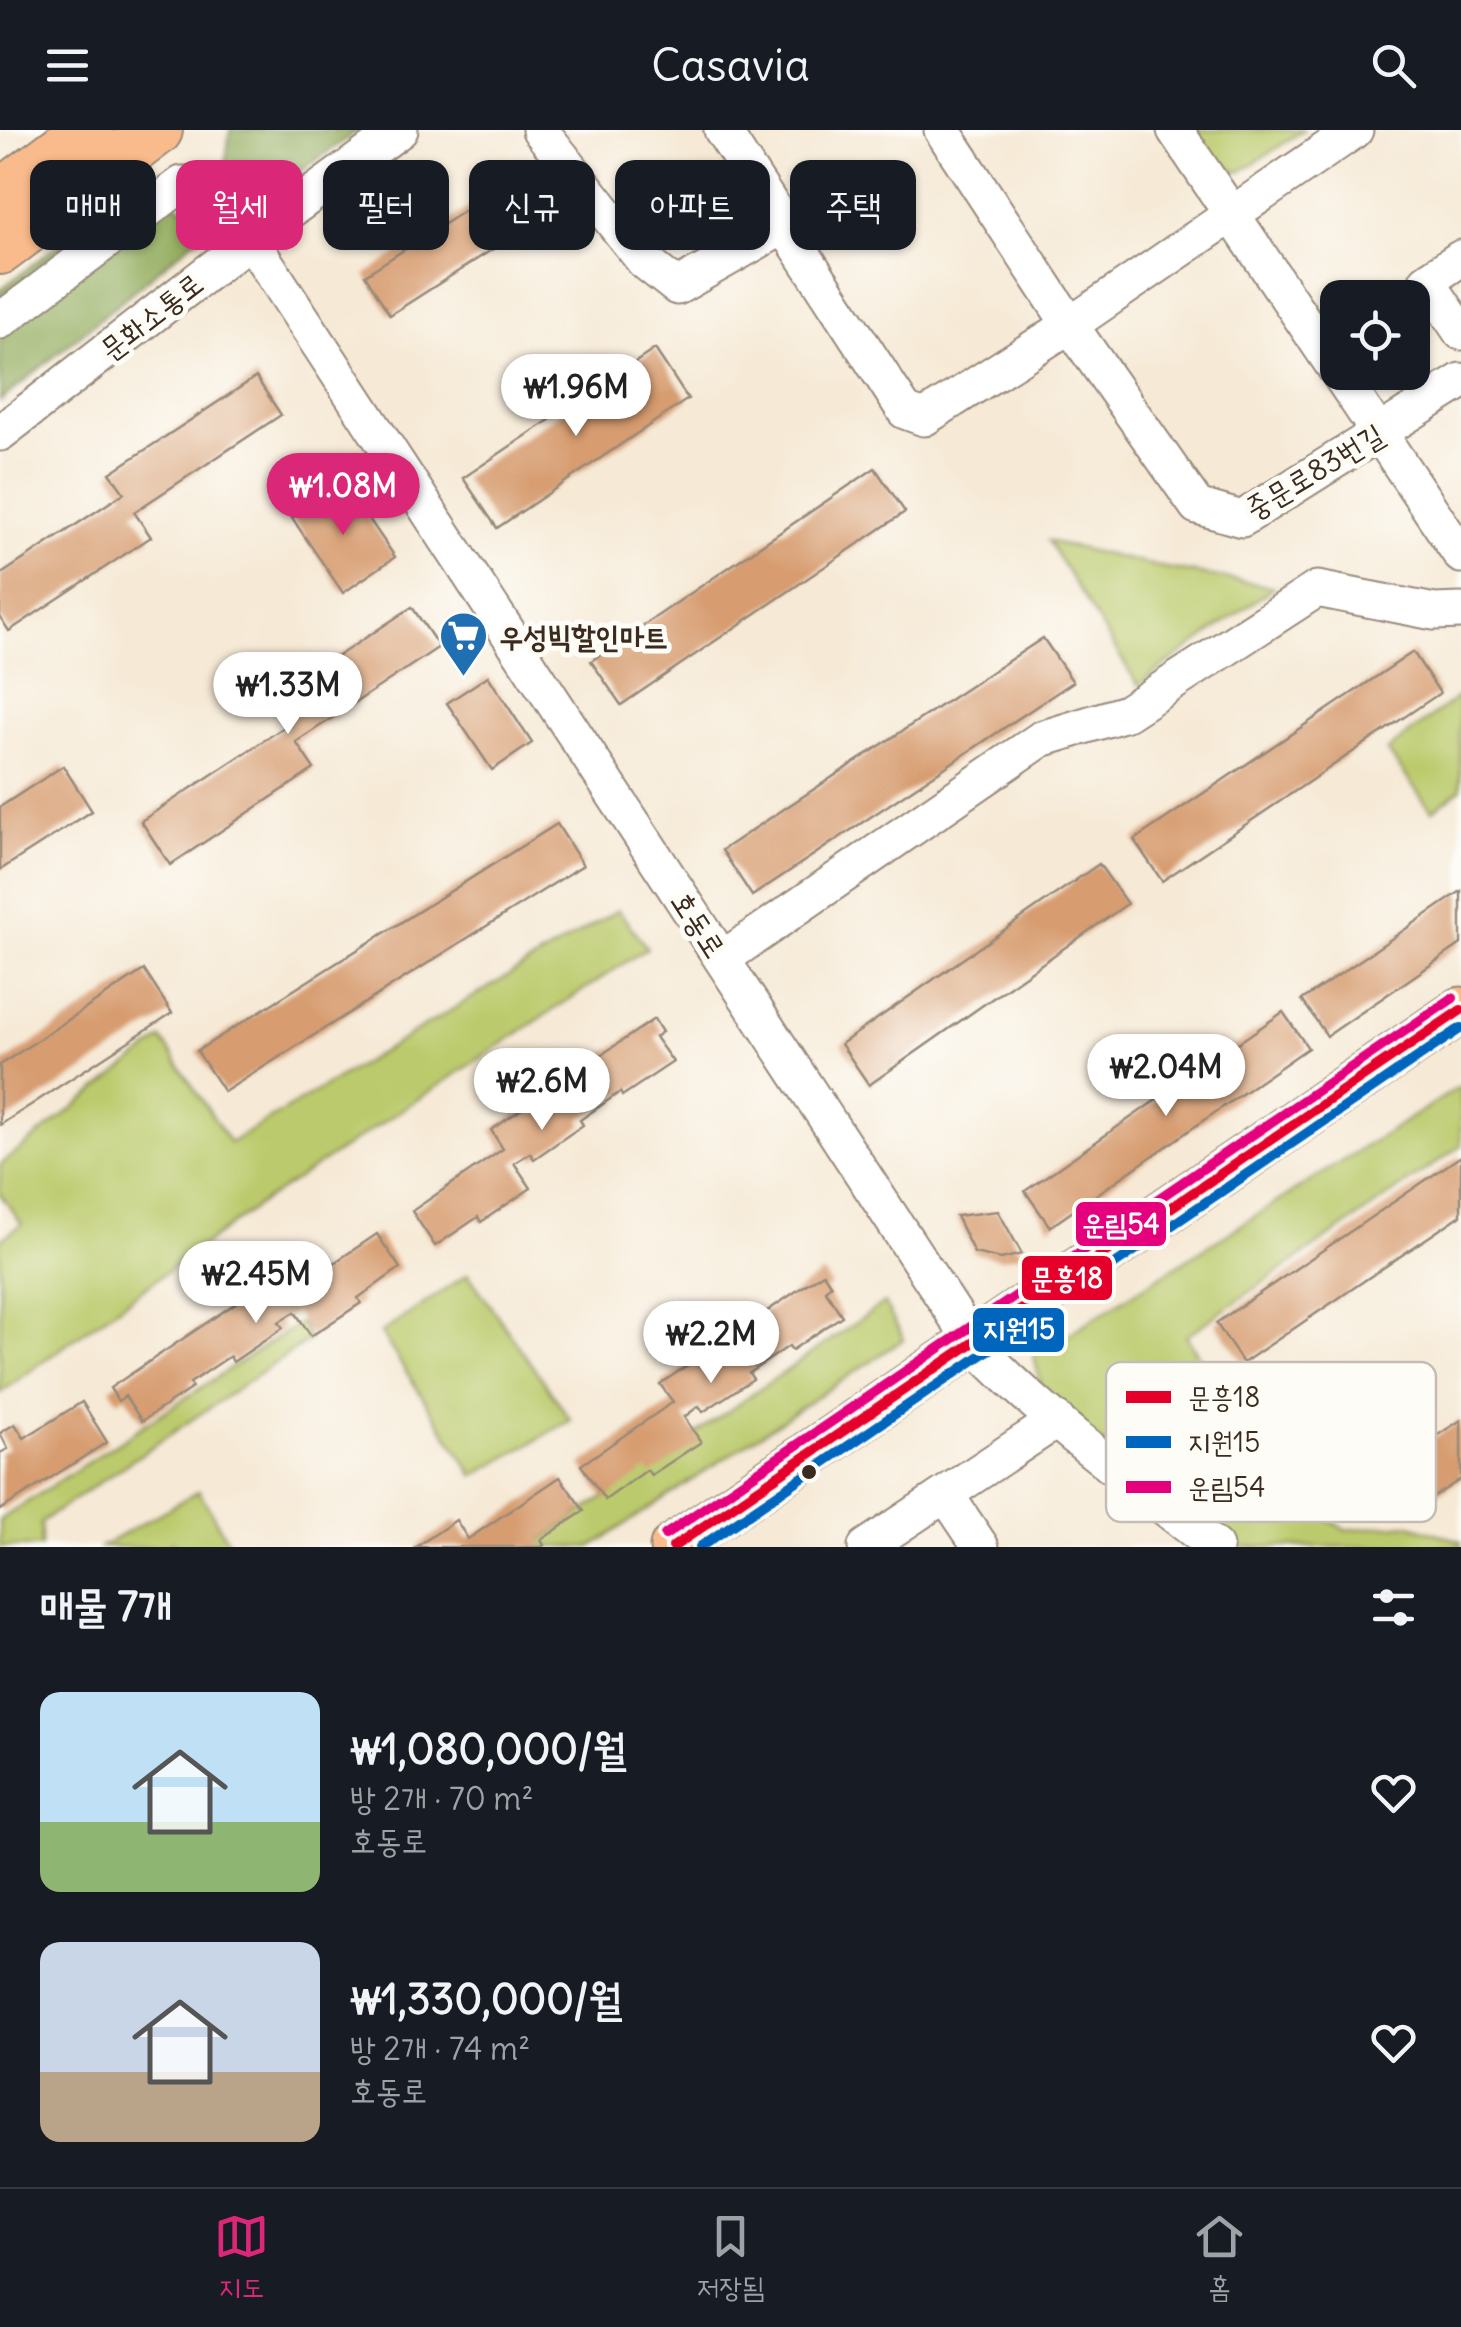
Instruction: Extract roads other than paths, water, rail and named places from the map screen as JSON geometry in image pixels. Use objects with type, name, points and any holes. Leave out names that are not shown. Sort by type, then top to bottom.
[{"type":"highway","points":[[0,196],[88,130]]},
{"type":"highway","points":[[0,250],[156,130]]},
{"type":"main road","points":[[673,1547],[1461,1010]]},
{"type":"street","name":"문화소통로","points":[[303,200],[400,130]]},
{"type":"street","points":[[540,130],[644,261],[677,287],[784,226]]},
{"type":"street","points":[[722,130],[905,411],[924,418],[1355,130]]},
{"type":"street","name":"중문로83번길","points":[[942,130],[1197,506],[1242,520],[1461,381]]},
{"type":"street","points":[[1175,130],[1461,555]]},
{"type":"street","name":"호동로","points":[[0,321],[176,189]]},
{"type":"street","name":"문화소통로","points":[[0,433],[236,250]]},
{"type":"street","name":"호동로","points":[[257,250],[974,1344],[1001,1373],[1106,1459]]},
{"type":"street","points":[[1461,258],[1426,281],[1461,332]]},
{"type":"street","points":[[722,959],[1042,738],[1126,713],[1316,589],[1434,612],[1461,611]]},
{"type":"street","points":[[866,1547],[1058,1420]]},
{"type":"street","points":[[946,1495],[981,1547]]},
{"type":"street","name":"호동로","points":[[1184,1522],[1215,1547]]},
{"type":"place","name":"우성빅할인마트","points":[[464,678]]}]
